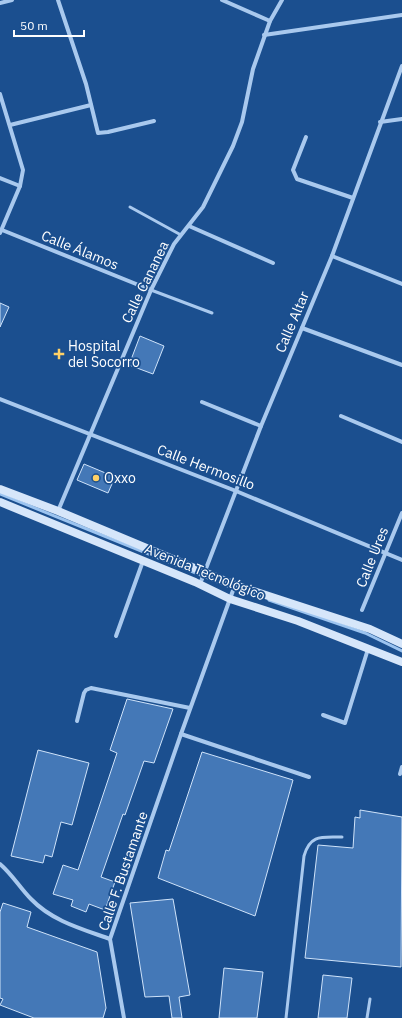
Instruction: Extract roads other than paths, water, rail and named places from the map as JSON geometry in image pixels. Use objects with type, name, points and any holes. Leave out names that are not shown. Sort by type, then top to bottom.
[{"type":"main road","name":"Avenida Tecnológico","points":[[0,489],[58,510],[235,586],[370,629],[402,644]]},
{"type":"main road","name":"Avenida Tecnológico","points":[[0,502],[230,598],[298,621],[402,662]]},
{"type":"street","points":[[0,3],[12,0]]},
{"type":"street","points":[[58,0],[86,84],[98,133],[154,122]]},
{"type":"street","points":[[222,0],[270,21]]},
{"type":"street","name":"Calle Cananea","points":[[58,510],[151,290],[174,244],[203,207],[233,146],[242,122],[253,69],[264,35],[282,0]]},
{"type":"street","points":[[264,35],[402,16]]},
{"type":"street","name":"Calle Altar","points":[[200,585],[261,426],[332,256],[380,122],[402,66]]},
{"type":"street","points":[[0,94],[23,170],[20,186],[1,232]]},
{"type":"street","points":[[10,125],[91,105]]},
{"type":"street","points":[[380,122],[402,119]]},
{"type":"street","points":[[306,137],[293,170],[297,178],[353,198]]},
{"type":"street","points":[[0,178],[20,186]]},
{"type":"street","points":[[189,226],[273,263]]},
{"type":"street","name":"Calle Álamos","points":[[1,232],[151,290]]},
{"type":"street","points":[[332,256],[401,283],[402,278]]},
{"type":"street","points":[[302,328],[402,364]]},
{"type":"street","name":"Calle Hermosillo","points":[[0,398],[236,491],[402,560]]},
{"type":"street","points":[[202,402],[261,426]]},
{"type":"street","points":[[341,416],[402,442]]},
{"type":"street","name":"Calle Ures","points":[[362,610],[402,513]]},
{"type":"street","points":[[116,636],[143,561]]},
{"type":"street","name":"Calle F. Bustamante","points":[[124,1018],[110,939],[190,708],[235,586]]},
{"type":"street","points":[[323,716],[345,723],[368,649]]},
{"type":"street","points":[[77,721],[84,693],[91,688],[190,708]]},
{"type":"street","points":[[181,734],[309,777]]},
{"type":"street","points":[[400,774],[402,767]]},
{"type":"street","points":[[0,864],[31,899],[49,914],[67,923],[110,939]]},
{"type":"lane","points":[[130,207],[181,235]]},
{"type":"lane","points":[[151,290],[212,313]]},
{"type":"lane","points":[[286,1018],[304,856],[307,846],[312,840],[318,838],[342,837]]},
{"type":"lane","points":[[367,1018],[370,999]]},
{"type":"waterway","points":[[0,494],[228,586]]},
{"type":"waterway","points":[[269,600],[365,633],[402,651]]},
{"type":"place","name":"Hospital del Socorro","points":[[59,354]]},
{"type":"place","name":"Oxxo","points":[[96,478]]}]
